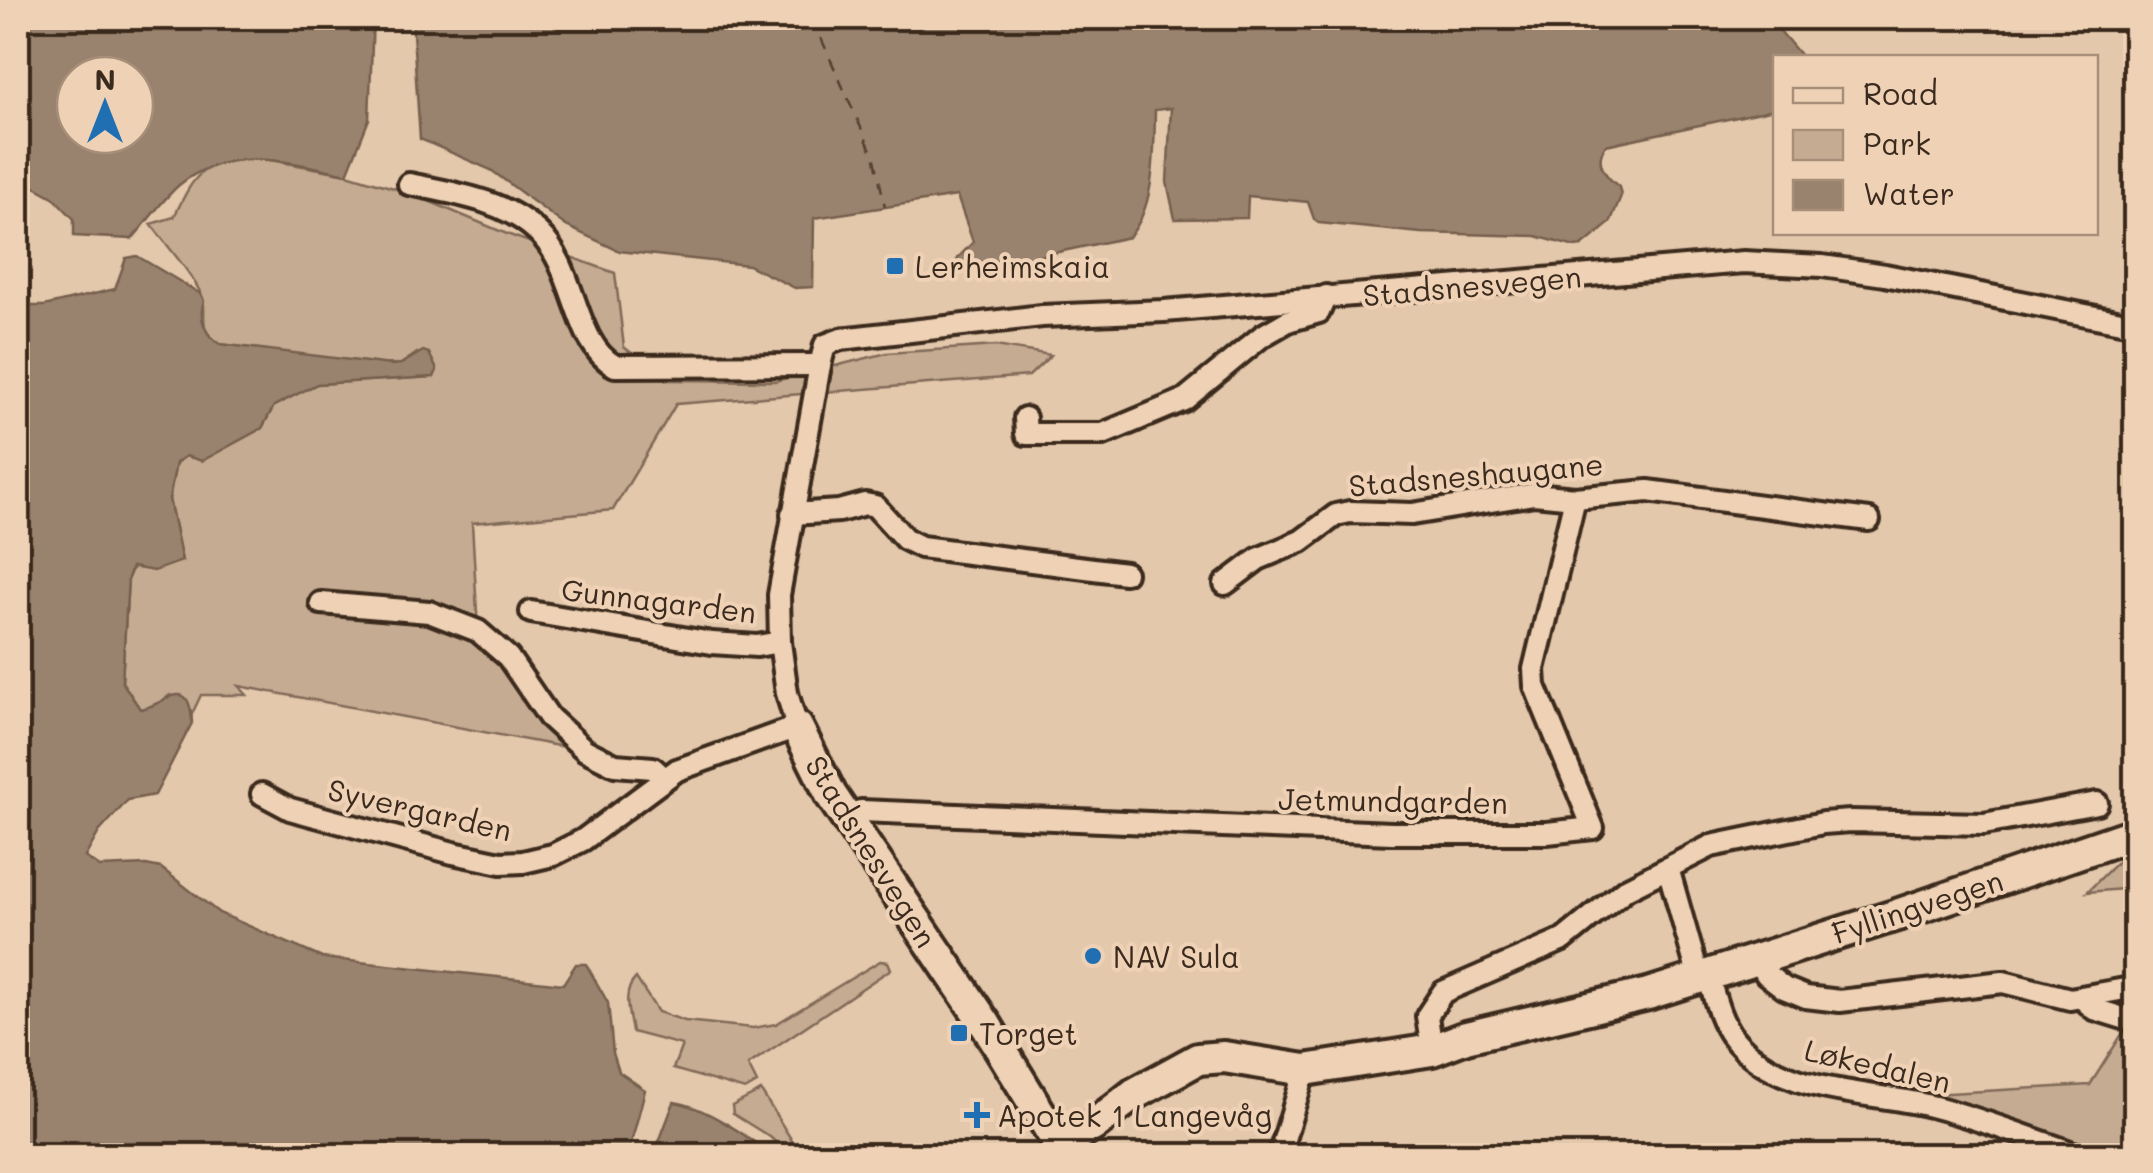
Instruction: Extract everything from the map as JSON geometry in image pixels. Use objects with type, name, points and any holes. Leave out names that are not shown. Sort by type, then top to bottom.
[{"type":"street","points":[[409,184],[487,203],[539,233],[565,270],[594,349],[616,366],[820,364]]},
{"type":"street","name":"Stadsnesvegen","points":[[1063,1150],[986,1025],[831,796],[797,727],[780,642],[779,596],[826,345],[841,338],[1042,316],[1164,311],[1731,263],[1775,263],[1885,275],[2136,326]]},
{"type":"street","points":[[1025,418],[1026,434],[1104,434],[1184,400],[1262,336],[1288,321],[1319,312],[1326,296]]},
{"type":"street","name":"Stadsneshaugane","points":[[1224,584],[1258,559],[1350,512],[1412,514],[1534,494],[1575,498],[1648,491],[1870,520]]},
{"type":"street","name":"Jetmundgarden","points":[[846,816],[861,811],[1392,833],[1547,833],[1593,828],[1535,686],[1534,669],[1575,498]]},
{"type":"street","points":[[792,514],[839,511],[865,504],[874,506],[905,539],[921,547],[1125,573]]},
{"type":"street","points":[[320,602],[429,612],[478,632],[508,658],[550,717],[585,750],[615,765],[653,768],[664,778]]},
{"type":"street","name":"Gunnagarden","points":[[531,612],[712,643],[757,646],[780,642]]},
{"type":"street","name":"Syvergarden","points":[[262,794],[290,809],[501,863],[553,854],[622,814],[677,770],[797,727]]},
{"type":"street","name":"Fyllingvegen","points":[[1432,1050],[1427,1016],[1442,992],[1563,940],[1626,889],[1711,846],[1851,820],[1984,824],[2096,803]]},
{"type":"street","name":"Fyllingvegen","points":[[1063,1150],[1134,1094],[1198,1060],[1224,1057],[1305,1070],[1432,1050],[1466,1037],[1648,994],[2136,833]]},
{"type":"street","points":[[1668,868],[1703,976]]},
{"type":"street","points":[[1758,958],[1766,974],[1784,988],[1824,1000],[1952,991],[2002,982],[2061,998],[2083,999],[2136,987]]},
{"type":"street","name":"Løkedalen","points":[[1703,976],[1736,1041],[1752,1056],[1794,1079],[1938,1108],[2082,1156]]},
{"type":"street","points":[[2083,999],[2094,1009],[2136,1022]]},
{"type":"street","points":[[1279,1156],[1305,1070]]},
{"type":"green space","points":[[253,157],[347,174],[407,192],[615,273],[624,347],[666,380],[775,381],[887,353],[996,346],[1051,355],[1029,376],[676,404],[613,510],[472,523],[478,630],[580,750],[239,686],[247,695],[201,695],[192,714],[187,702],[170,695],[153,708],[140,709],[122,682],[128,578],[133,566],[182,561],[169,499],[176,463],[186,456],[202,460],[262,428],[274,406],[317,384],[433,377],[417,353],[401,364],[373,365],[220,344],[212,339],[205,327],[204,303],[198,287],[151,224],[174,217],[202,172]]},
{"type":"green space","points":[[2135,851],[2135,888],[2087,892],[2120,859]]},
{"type":"green space","points":[[880,961],[888,962],[891,969],[748,1065],[757,1083],[745,1090],[673,1069],[682,1045],[632,1032],[627,997],[636,978],[658,1012],[685,1021],[753,1028],[776,1024]]},
{"type":"green space","points":[[2134,1015],[2135,1155],[2081,1155],[1914,1095],[2090,1085]]},
{"type":"green space","points":[[761,1091],[801,1155],[790,1155],[733,1114],[732,1106]]},
{"type":"water","points":[[18,18],[373,18],[369,119],[347,174],[282,161],[239,160],[219,164],[179,185],[132,239],[74,236],[74,219],[53,197],[24,181],[18,182]]},
{"type":"water","points":[[412,18],[1769,18],[1800,55],[1773,55],[1773,109],[1606,145],[1601,163],[1621,196],[1610,223],[1582,246],[1575,247],[1536,236],[1421,233],[1319,223],[1308,202],[1248,196],[1247,218],[1175,219],[1167,182],[1171,108],[1155,110],[1149,194],[1129,237],[964,272],[957,259],[973,242],[957,196],[814,218],[813,287],[795,288],[748,265],[619,251],[566,226],[491,170],[420,139]]},
{"type":"water","points":[[137,256],[201,294],[204,326],[220,344],[391,365],[401,364],[423,351],[429,353],[437,370],[434,377],[317,384],[274,406],[262,428],[202,461],[186,456],[176,463],[169,499],[182,561],[154,571],[132,567],[128,578],[122,682],[140,709],[173,696],[186,698],[192,723],[155,795],[128,800],[99,832],[85,857],[100,867],[161,868],[219,913],[322,958],[563,984],[576,964],[586,964],[608,1003],[619,1072],[645,1090],[628,1155],[18,1155],[18,633],[28,615],[18,611],[18,558],[26,535],[18,531],[18,306],[44,306],[115,289],[126,258]]},
{"type":"water","points":[[674,1102],[725,1123],[770,1155],[654,1155]]},
{"type":"ferry route","points":[[812,18],[875,159],[885,207]]},
{"type":"place","name":"Lerheimskaia","points":[[895,266]]},
{"type":"place","name":"NAV Sula","points":[[1093,956]]},
{"type":"place","name":"Torget","points":[[959,1033]]},
{"type":"place","name":"Apotek 1 Langevåg","points":[[977,1115]]}]
